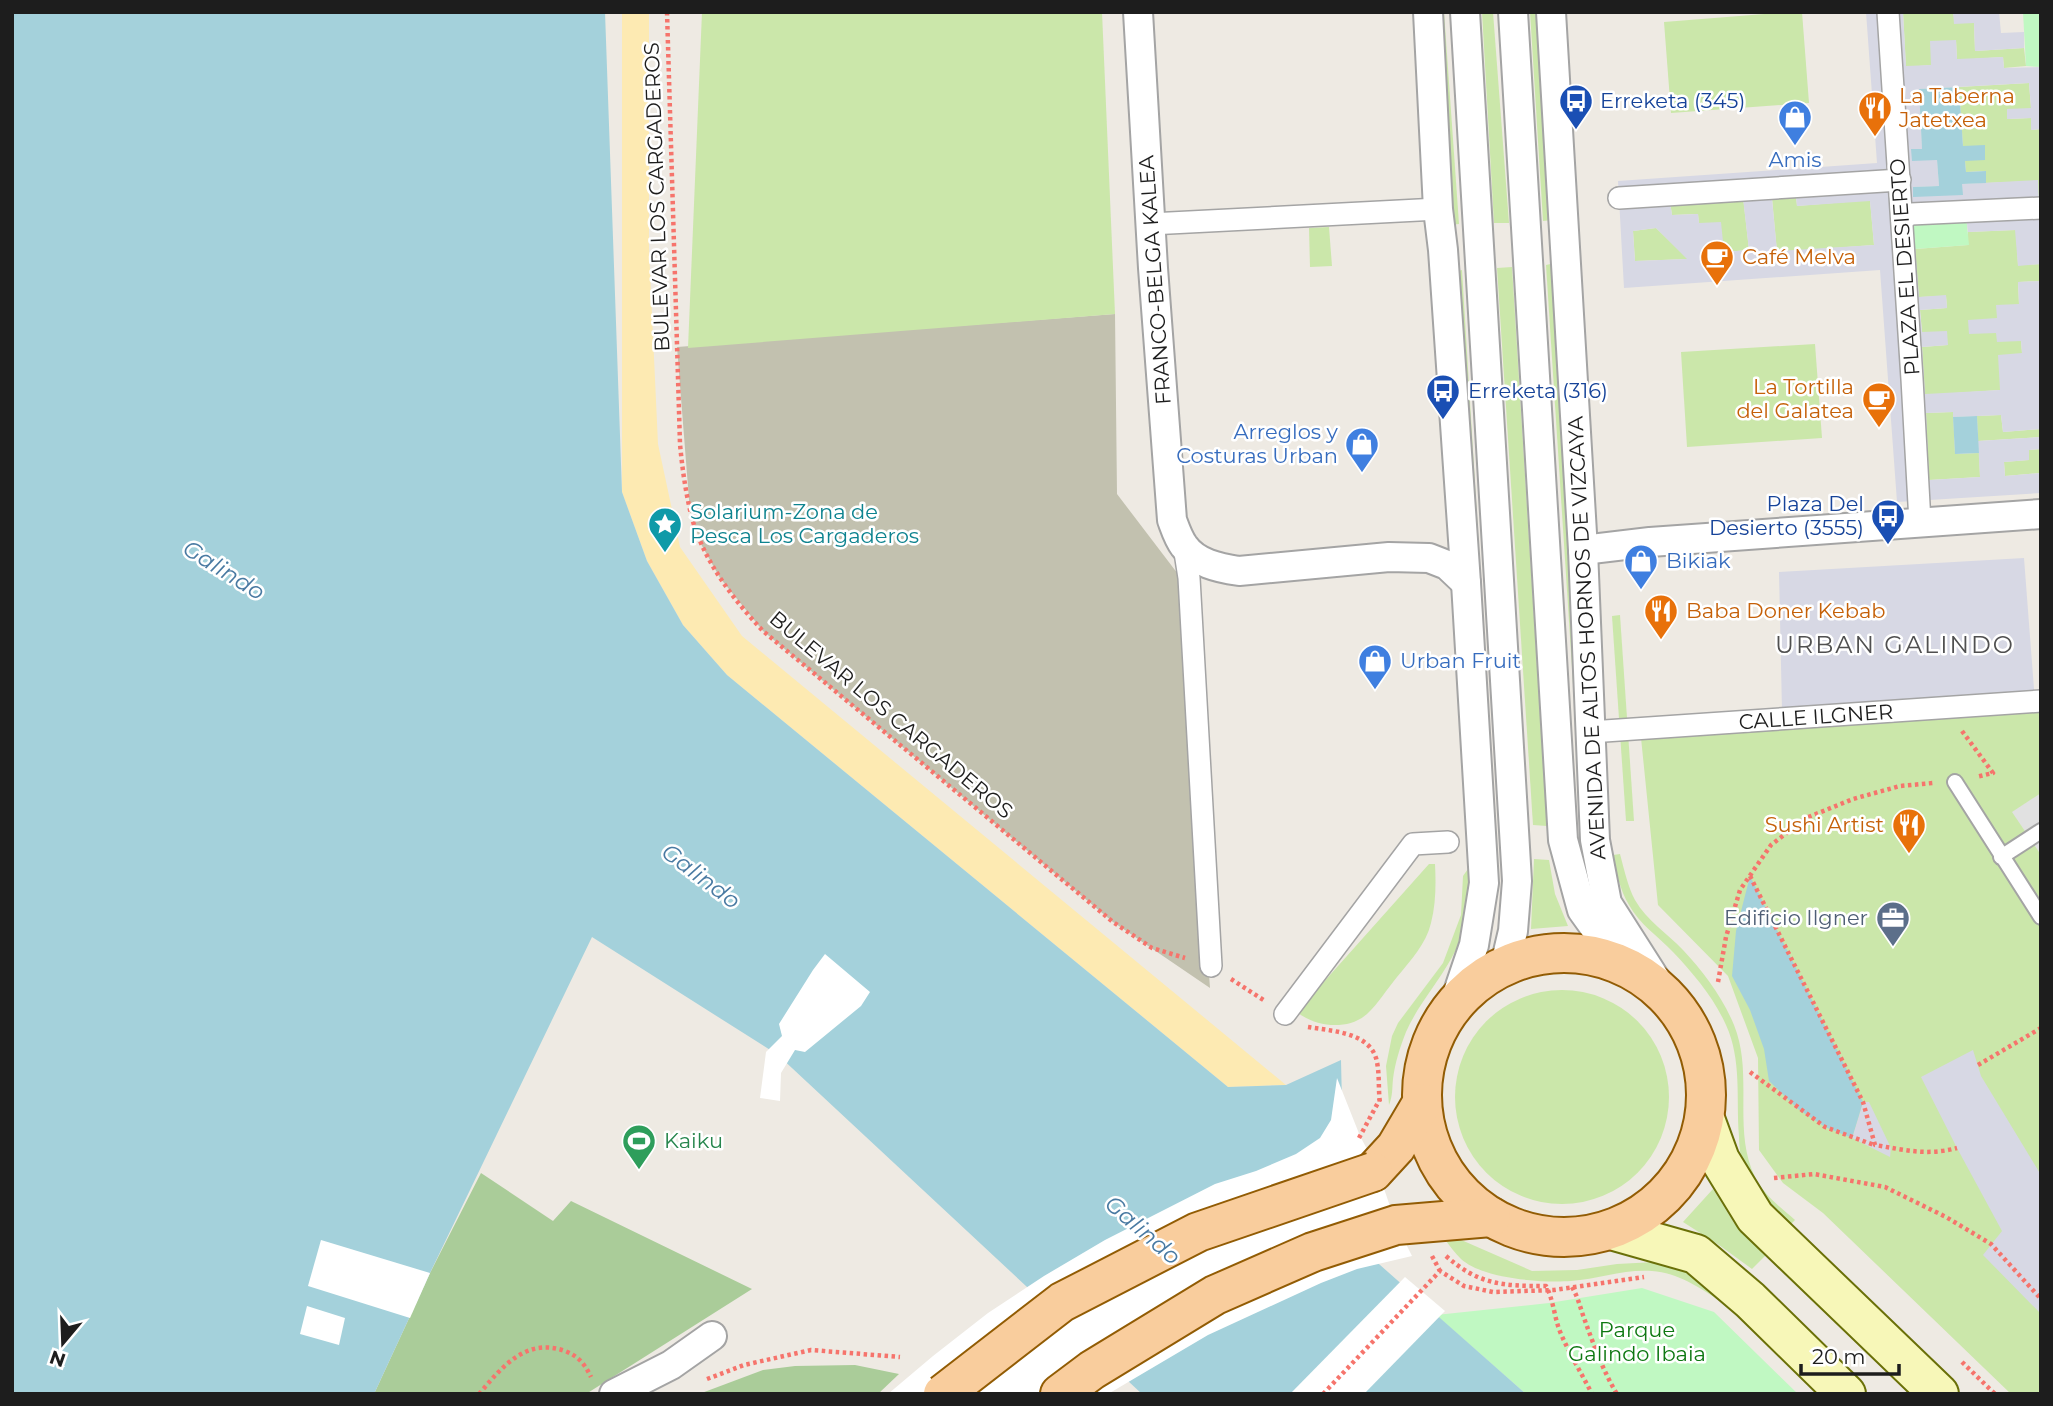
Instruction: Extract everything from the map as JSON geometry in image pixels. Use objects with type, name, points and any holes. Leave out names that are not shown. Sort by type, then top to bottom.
[{"type":"main road","points":[[1582,953],[1620,963],[1644,976],[1665,994],[1692,1031],[1706,1074],[1706,1119],[1694,1156],[1673,1188],[1645,1213],[1611,1230],[1570,1238],[1529,1233],[1491,1217],[1455,1187],[1432,1148],[1422,1103],[1424,1068],[1435,1034],[1454,1004],[1478,981],[1506,965],[1543,954],[1582,953]]},
{"type":"main road","points":[[943,1394],[1062,1302],[1198,1232],[1373,1172],[1396,1147],[1422,1103]]},
{"type":"main road","points":[[1706,1119],[1720,1160],[1755,1217],[1939,1394]]},
{"type":"main road","points":[[1060,1394],[1092,1370],[1215,1295],[1313,1252],[1396,1224],[1491,1217]]},
{"type":"main road","points":[[1611,1230],[1696,1254],[1750,1300],[1846,1394]]},
{"type":"street","name":"FRANCO-BELGA KALEA","points":[[1138,12],[1150,225],[1172,520],[1184,546],[1189,578],[1211,966]]},
{"type":"street","points":[[1428,12],[1438,209],[1466,583],[1484,883],[1474,945],[1454,1004]]},
{"type":"street","points":[[1465,12],[1517,881],[1513,931],[1506,965]]},
{"type":"street","name":"AVENIDA DE ALTOS HORNOS DE VIZCAYA","points":[[1513,12],[1563,840],[1582,910],[1620,963]]},
{"type":"street","name":"AVENIDA DE ALTOS HORNOS DE VIZCAYA","points":[[1551,12],[1583,550],[1595,840],[1606,903],[1665,994]]},
{"type":"street","name":"PLAZA EL DESIERTO","points":[[1888,12],[1920,522]]},
{"type":"street","points":[[1619,198],[1900,180]]},
{"type":"street","points":[[1902,219],[1911,214],[2041,208]]},
{"type":"street","points":[[1150,225],[1438,209]]},
{"type":"street","points":[[1583,550],[1650,542],[2041,514]]},
{"type":"street","points":[[1184,546],[1200,560],[1218,568],[1239,570],[1389,557],[1429,558],[1447,565],[1466,583]]},
{"type":"street","name":"CALLE ILGNER","points":[[1590,732],[2041,701]]},
{"type":"street","points":[[1285,1014],[1413,844],[1448,842]]},
{"type":"street","points":[[604,1389],[671,1365],[712,1336]]},
{"type":"lane","points":[[1955,782],[2041,917]]},
{"type":"lane","points":[[2001,857],[2041,831]]},
{"type":"path","name":"BULEVAR LOS CARGADEROS","points":[[667,12],[680,444],[690,512],[701,544],[720,578],[763,631],[1113,922],[1152,948],[1211,966],[1285,1014]]},
{"type":"path","points":[[1718,982],[1726,937],[1740,890],[1771,845],[1806,818],[1853,799],[1900,786],[1955,782],[1993,773],[1945,708]]},
{"type":"path","points":[[1750,876],[1863,1102],[1875,1145]]},
{"type":"path","points":[[1978,1065],[2041,1028]]},
{"type":"path","points":[[1337,1032],[1352,1036],[1368,1045],[1376,1058],[1380,1099]]},
{"type":"path","points":[[1750,1072],[1825,1127],[1875,1145],[1916,1152],[1940,1152],[1957,1148]]},
{"type":"path","points":[[1766,1179],[1814,1174],[1885,1187],[1946,1217],[1991,1244],[2041,1299]]},
{"type":"path","points":[[1440,1247],[1446,1257],[1486,1282],[1546,1286],[1552,1296],[1554,1314],[1561,1333],[1592,1394]]},
{"type":"path","points":[[1322,1394],[1440,1271],[1464,1286],[1493,1292],[1548,1291],[1643,1277],[1656,1280]]},
{"type":"path","points":[[1572,1287],[1617,1394]]},
{"type":"path","points":[[479,1394],[503,1366],[522,1352],[539,1347],[557,1348],[575,1355],[604,1389]]},
{"type":"path","points":[[706,1379],[744,1365],[811,1350],[900,1357]]},
{"type":"shaded area","points":[[1866,12],[1903,12],[1906,66],[1931,65],[1930,41],[1956,40],[1957,59],[2003,57],[2004,68],[2041,67],[2041,129],[2031,130],[2031,118],[2007,119],[2007,109],[2031,108],[2029,83],[1920,89],[1922,149],[1912,149],[1937,160],[1939,186],[1913,187],[1962,194],[1962,184],[2038,180],[2041,204],[2041,264],[2018,266],[2015,230],[1968,232],[1966,216],[1913,220],[1919,297],[1946,295],[1947,308],[1920,310],[1922,332],[1947,331],[1948,345],[1922,347],[1925,394],[2000,390],[1998,355],[2022,353],[2021,341],[1997,342],[1996,333],[1969,334],[1968,320],[1997,318],[1996,305],[2019,304],[2018,282],[2041,281],[2041,429],[2003,432],[2001,415],[1953,417],[1953,412],[1926,413],[1929,480],[1980,477],[1978,441],[2041,437],[2041,449],[2029,450],[2029,460],[2004,462],[2005,476],[2041,473],[2041,493],[1897,502],[1880,270],[1624,288],[1618,181],[1877,163]],"holes":[[[1796,197],[1797,206],[1870,201],[1874,245],[1777,251],[1772,199]],[[1743,198],[1749,250],[1724,252],[1721,222],[1699,223],[1698,214],[1672,215],[1670,202]],[[1656,228],[1687,259],[1635,261],[1633,231]]]},
{"type":"shaded area","points":[[1953,12],[1999,12],[2001,33],[2024,32],[2024,48],[1975,51],[1974,23],[1954,24]]},
{"type":"shaded area","points":[[1115,314],[1117,494],[1181,578],[1210,988],[1113,922],[763,631],[720,578],[701,544],[690,512],[677,347]]},
{"type":"shaded area","points":[[2024,558],[2035,702],[1782,711],[1779,572]]},
{"type":"shaded area","points":[[2041,793],[2041,855],[2012,812]]},
{"type":"shaded area","points":[[1973,1050],[1981,1076],[2041,1175],[2041,1314],[1983,1255],[2002,1231],[1921,1077]]},
{"type":"shaded area","points":[[1863,1102],[1869,1102],[1891,1148],[1890,1157],[1852,1138]]},
{"type":"green space","points":[[702,12],[1102,12],[1115,314],[688,348]]},
{"type":"green space","points":[[1436,12],[1444,12],[1459,224],[1451,225]]},
{"type":"green space","points":[[1482,12],[1493,12],[1509,223],[1494,223]]},
{"type":"green space","points":[[1530,12],[1538,12],[1552,220],[1543,221]]},
{"type":"green space","points":[[1802,12],[1809,103],[1671,113],[1664,22]]},
{"type":"green space","points":[[1903,12],[1953,12],[1955,23],[1974,23],[1975,51],[2024,48],[2026,66],[2004,68],[2003,57],[1957,60],[1956,40],[1931,65],[1906,67]]},
{"type":"green space","points":[[2023,12],[2041,12],[2041,67],[2026,66]]},
{"type":"green space","points":[[2029,83],[2031,108],[2008,119],[2031,118],[2032,130],[2041,129],[2041,204],[2037,181],[1986,183],[1985,171],[1966,172],[1965,161],[1984,146],[1963,147],[1959,87]]},
{"type":"green space","points":[[1743,197],[1749,250],[1724,252],[1699,224],[1698,214],[1672,215],[1670,202]]},
{"type":"green space","points":[[1796,197],[1797,206],[1870,200],[1874,245],[1777,252],[1772,198]]},
{"type":"green space","points":[[1966,215],[1969,245],[1915,249],[1913,219]]},
{"type":"green space","points":[[1329,227],[1332,266],[1310,267],[1309,228]]},
{"type":"green space","points":[[1656,228],[1688,259],[1635,261],[1633,231]]},
{"type":"green space","points":[[2016,230],[2018,265],[2041,264],[2041,281],[2018,282],[2019,304],[1997,318],[1996,333],[2021,341],[2022,353],[2000,390],[1925,395],[1922,347],[1948,345],[1922,332],[1920,310],[1947,308],[1946,296],[1919,297],[1915,249],[1968,245],[1968,232]]},
{"type":"green space","points":[[1555,263],[1589,823],[1582,823],[1546,265]]},
{"type":"green space","points":[[1512,267],[1547,826],[1533,825],[1497,268]]},
{"type":"green space","points":[[1462,270],[1496,828],[1489,828],[1453,272]]},
{"type":"green space","points":[[1815,344],[1822,438],[1687,447],[1681,352]]},
{"type":"green space","points":[[1953,412],[1955,454],[1979,453],[1980,477],[1929,480],[1926,413]]},
{"type":"green space","points":[[2001,415],[2003,432],[2041,429],[2041,437],[1978,441],[1977,416]]},
{"type":"green space","points":[[2041,449],[2041,473],[2005,476],[2004,462],[2029,460],[2028,450]]},
{"type":"green space","points":[[1620,615],[1634,821],[1626,821],[1612,616]]},
{"type":"green space","points":[[2041,701],[2041,1394],[2011,1394],[1823,1213],[1783,1183],[1759,1150],[1758,1058],[1728,976],[1658,905],[1640,728]]},
{"type":"green space","points":[[1620,854],[1635,900],[1651,921],[1698,967],[1718,995],[1734,1025],[1742,1063],[1748,1159],[1763,1190],[1795,1220],[1790,1225],[1760,1194],[1743,1164],[1739,1145],[1736,1066],[1726,1025],[1695,977],[1633,912],[1623,893],[1613,855]]},
{"type":"green space","points":[[1534,859],[1549,860],[1555,894],[1568,926],[1531,929]]},
{"type":"green space","points":[[1429,864],[1435,864],[1435,886],[1429,931],[1417,952],[1375,1006],[1359,1019],[1341,1025],[1322,1024],[1297,1012]]},
{"type":"green space","points":[[1470,866],[1465,926],[1451,959],[1406,1032],[1396,1061],[1389,1105],[1386,1066],[1392,1036],[1398,1023],[1443,963],[1461,915],[1463,876]]},
{"type":"green space","points":[[1562,990],[1603,998],[1638,1021],[1661,1056],[1669,1097],[1661,1138],[1638,1173],[1603,1196],[1562,1204],[1521,1196],[1486,1173],[1463,1138],[1455,1097],[1463,1056],[1486,1021],[1521,998]]},
{"type":"green space","points":[[481,1173],[553,1221],[571,1201],[752,1289],[586,1394],[374,1394],[430,1273]]},
{"type":"green space","points":[[1713,1189],[1734,1223],[1768,1253],[1752,1269],[1683,1222]]},
{"type":"green space","points":[[1444,1238],[1459,1239],[1532,1271],[1577,1270],[1655,1262],[1691,1272],[1725,1296],[1720,1301],[1679,1278],[1652,1271],[1631,1271],[1559,1281],[1498,1275],[1471,1266],[1461,1259]]},
{"type":"green space","name":"Parque Galindo Ibaia","points":[[1642,1288],[1714,1312],[1798,1394],[1526,1394],[1436,1315],[1549,1303]]},
{"type":"green space","points":[[855,1365],[899,1374],[878,1394],[699,1394],[763,1370],[795,1366]]},
{"type":"sand","name":"Solarium-Zona de Pesca Los Cargaderos","points":[[622,12],[649,12],[649,249],[658,444],[680,547],[742,636],[1286,1085],[1228,1087],[727,675],[683,625],[647,561],[622,492]]},
{"type":"water","name":"Galindo","points":[[12,12],[605,12],[622,492],[647,561],[683,625],[727,675],[1228,1087],[1286,1085],[1341,1060],[1345,1234],[1526,1394],[1142,1394],[778,1055],[592,937],[374,1394],[12,1394]]},
{"type":"water","points":[[1959,87],[1963,146],[1985,145],[1985,160],[1965,161],[1966,172],[1986,171],[1986,183],[1962,184],[1963,195],[1913,197],[1913,187],[1939,186],[1937,160],[1912,161],[1911,149],[1922,149],[1919,89]]},
{"type":"water","points":[[1977,416],[1979,453],[1955,454],[1953,417]]},
{"type":"water","points":[[1750,876],[1863,1102],[1852,1138],[1825,1127],[1798,1109],[1769,1081],[1764,1049],[1750,1010],[1732,976],[1736,931]]},
{"type":"pier","points":[[825,954],[870,992],[861,1006],[805,1052],[795,1050],[781,1073],[780,1101],[760,1098],[766,1052],[782,1036],[779,1024]]},
{"type":"pier","points":[[1337,1078],[1360,1136],[1377,1168],[1396,1224],[1412,1256],[1357,1269],[1321,1283],[1208,1335],[1108,1394],[888,1394],[988,1313],[1044,1276],[1105,1240],[1215,1184],[1296,1154],[1320,1138],[1331,1120]]},
{"type":"pier","points":[[321,1240],[430,1273],[410,1318],[308,1286]]},
{"type":"pier","points":[[1405,1277],[1445,1311],[1364,1394],[1290,1394]]},
{"type":"pier","points":[[307,1306],[345,1318],[339,1345],[300,1334]]},
{"type":"place","name":"Erreketa (345)","points":[[1576,131]]},
{"type":"place","name":"La Taberna Jatetxea","points":[[1875,138]]},
{"type":"place","name":"Amis","points":[[1795,147]]},
{"type":"place","name":"Café Melva","points":[[1717,287]]},
{"type":"place","name":"Erreketa (316)","points":[[1443,421]]},
{"type":"place","name":"La Tortilla del Galatea","points":[[1879,429]]},
{"type":"place","name":"Arreglos y Costuras Urban","points":[[1362,474]]},
{"type":"place","name":"Plaza Del Desierto (3555)","points":[[1888,546]]},
{"type":"place","name":"Solarium-Zona de Pesca Los Cargaderos","points":[[665,554]]},
{"type":"place","name":"Bikiak","points":[[1641,591]]},
{"type":"place","name":"Baba Doner Kebab","points":[[1661,641]]},
{"type":"place","name":"Urban Fruit","points":[[1375,691]]},
{"type":"place","name":"Sushi Artist","points":[[1909,855]]},
{"type":"place","name":"Edificio Ilgner","points":[[1893,948]]},
{"type":"place","name":"Kaiku","points":[[639,1171]]},
{"type":"district","name":"URBAN GALINDO","points":[[1895,645]]}]
